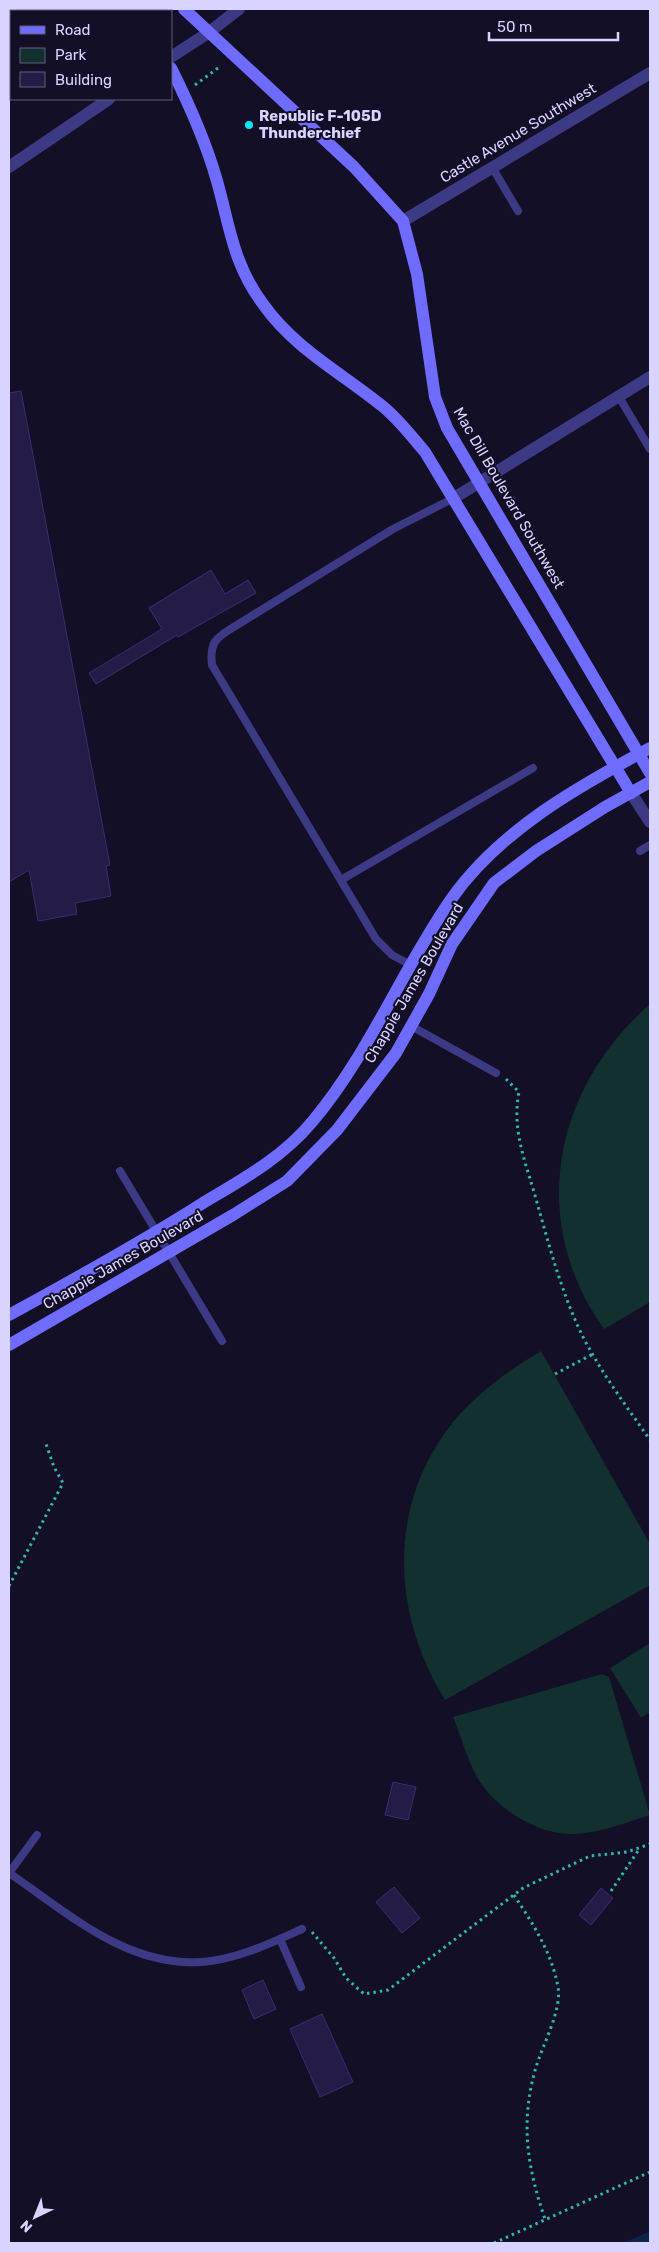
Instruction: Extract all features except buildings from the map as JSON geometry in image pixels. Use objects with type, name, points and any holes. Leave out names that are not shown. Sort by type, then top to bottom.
[{"type":"street","name":"Mac Dill Boulevard Southwest","points":[[184,9],[354,167],[403,221],[417,274],[435,397],[447,428],[644,751],[650,773]]},
{"type":"street","points":[[172,56],[208,33],[239,9]]},
{"type":"street","points":[[172,70],[194,119],[217,179],[234,251],[263,304],[281,327],[304,349],[382,405],[425,452],[650,822]]},
{"type":"street","name":"Castle Avenue Southwest","points":[[403,221],[650,73]]},
{"type":"street","points":[[9,167],[108,100]]},
{"type":"street","points":[[454,498],[650,377]]},
{"type":"street","name":"Chappie James Boulevard","points":[[9,1316],[156,1233],[268,1164],[311,1123],[352,1069],[452,897],[486,858],[529,821],[644,751]]},
{"type":"street","name":"Chappie James Boulevard","points":[[9,1345],[168,1253],[287,1181],[337,1130],[396,1052],[452,944],[494,883],[536,851],[605,807],[650,782]]},
{"type":"lane","points":[[492,167],[518,211]]},
{"type":"lane","points":[[619,397],[650,448]]},
{"type":"lane","points":[[411,965],[392,955],[376,939],[212,665],[210,652],[216,638],[237,624],[393,529],[454,498]]},
{"type":"lane","points":[[341,880],[533,768]]},
{"type":"lane","points":[[640,851],[650,845]]},
{"type":"lane","points":[[411,1026],[496,1073]]},
{"type":"lane","points":[[120,1171],[222,1341]]},
{"type":"lane","points":[[37,1835],[9,1873],[119,1947],[147,1957],[167,1961],[202,1962],[233,1956],[302,1929]]},
{"type":"lane","points":[[280,1939],[301,1987]]},
{"type":"path","points":[[191,88],[218,68]]},
{"type":"path","points":[[496,1073],[510,1081],[519,1092],[516,1110],[518,1144],[566,1293],[593,1354],[606,1378],[650,1440]]},
{"type":"path","points":[[555,1374],[593,1354]]},
{"type":"path","points":[[9,1586],[63,1483],[54,1467],[46,1444]]},
{"type":"path","points":[[302,1929],[315,1933],[346,1978],[364,1994],[388,1990],[523,1888],[590,1856],[627,1852],[650,1844]]},
{"type":"path","points":[[611,1891],[640,1847]]},
{"type":"path","points":[[514,1895],[546,1947],[558,1989],[555,2014],[536,2067],[528,2098],[527,2128],[534,2186],[545,2219]]},
{"type":"path","points":[[494,2243],[650,2172]]},
{"type":"green space","points":[[650,1004],[650,1302],[604,1329],[580,1288],[565,1245],[559,1201],[562,1158],[573,1116],[591,1075],[617,1038]]},
{"type":"green space","points":[[541,1351],[650,1544],[650,1585],[445,1700],[427,1665],[413,1629],[406,1592],[404,1554],[408,1517],[419,1481],[436,1446],[460,1414],[498,1380]]},
{"type":"green space","points":[[650,1643],[650,1712],[641,1718],[610,1668]]},
{"type":"green space","points":[[602,1674],[609,1677],[650,1815],[610,1828],[578,1834],[555,1832],[528,1823],[504,1808],[484,1788],[470,1763],[453,1717]]},
{"type":"water","points":[[650,2231],[650,2243],[624,2243]]},
{"type":"place","name":"Republic F-105D Thunderchief","points":[[249,125]]}]
